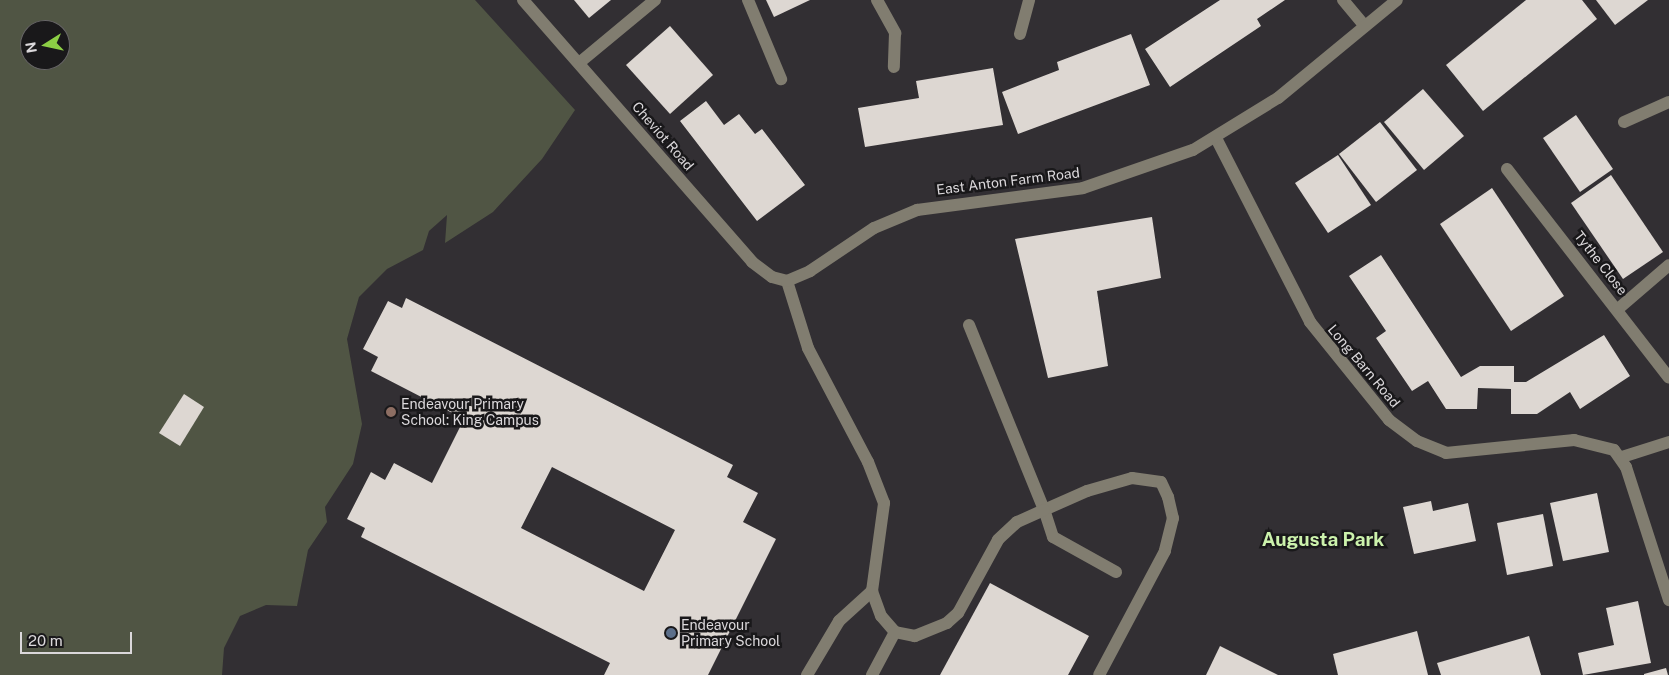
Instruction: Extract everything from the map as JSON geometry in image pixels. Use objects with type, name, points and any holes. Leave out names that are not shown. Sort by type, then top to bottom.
[{"type":"street","name":"Cheviot Road","points":[[524,0],[752,262],[772,278],[787,280]]},
{"type":"street","points":[[579,63],[654,0]]},
{"type":"street","points":[[748,0],[781,79]]},
{"type":"street","points":[[877,0],[895,33],[894,67]]},
{"type":"street","points":[[1020,34],[1029,0]]},
{"type":"street","points":[[1343,0],[1365,26]]},
{"type":"street","name":"East Anton Farm Road","points":[[787,280],[810,271],[874,228],[917,210],[1083,188],[1144,170],[1216,138],[1278,98],[1397,0]]},
{"type":"street","points":[[1624,122],[1669,102]]},
{"type":"street","name":"Long Barn Road","points":[[1216,138],[1310,322],[1374,404],[1403,431],[1446,453],[1574,440],[1606,446],[1622,457]]},
{"type":"street","name":"Tythe Close","points":[[1507,169],[1618,309],[1669,378]]},
{"type":"street","points":[[1618,309],[1669,265]]},
{"type":"street","points":[[787,280],[808,348],[884,503],[872,591],[881,616],[895,632],[915,636],[947,623],[958,613],[998,540],[1017,522],[1087,491],[1132,478],[1161,482],[1171,506],[1171,533],[1152,580],[1098,675]]},
{"type":"street","points":[[968,325],[1044,510],[1053,537],[1116,572]]},
{"type":"street","points":[[1669,442],[1622,457],[1669,600]]},
{"type":"street","points":[[807,675],[839,621],[872,591]]},
{"type":"street","points":[[872,675],[895,632]]},
{"type":"green space","points":[[0,0],[475,0],[575,110],[542,159],[493,212],[445,243],[447,215],[429,231],[423,250],[387,269],[359,297],[347,339],[362,424],[353,464],[325,507],[327,522],[308,550],[297,606],[266,605],[240,616],[224,648],[222,675],[0,675]]},
{"type":"building","points":[[574,0],[611,0],[589,18]]},
{"type":"building","points":[[766,0],[810,0],[774,17]]},
{"type":"building","points":[[1220,0],[1285,0],[1257,19],[1261,26],[1170,87],[1145,49]]},
{"type":"building","points":[[1526,0],[1582,0],[1597,19],[1483,111],[1446,65]]},
{"type":"building","points":[[1596,0],[1648,0],[1615,25]]},
{"type":"building","points":[[670,26],[713,75],[670,114],[626,65]]},
{"type":"building","points":[[1131,34],[1150,85],[1018,134],[1002,92],[1059,70],[1057,62]]},
{"type":"building","points":[[993,68],[1003,125],[865,147],[858,108],[919,98],[916,81]]},
{"type":"building","points":[[1423,89],[1464,136],[1424,170],[1384,122]]},
{"type":"building","points":[[706,101],[724,125],[739,114],[755,134],[762,129],[805,185],[757,221],[680,121]]},
{"type":"building","points":[[1576,115],[1613,169],[1580,192],[1543,138]]},
{"type":"building","points":[[1380,122],[1417,170],[1376,202],[1339,154]]},
{"type":"building","points":[[1338,155],[1371,205],[1328,233],[1295,183]]},
{"type":"building","points":[[1611,175],[1663,252],[1623,279],[1571,203]]},
{"type":"building","points":[[1492,188],[1564,296],[1511,331],[1440,224]]},
{"type":"building","points":[[1152,217],[1161,278],[1097,291],[1108,366],[1048,378],[1015,239]]},
{"type":"building","points":[[1381,255],[1461,377],[1480,366],[1514,366],[1514,382],[1526,382],[1604,335],[1630,376],[1580,409],[1570,392],[1537,414],[1511,414],[1511,389],[1478,388],[1477,409],[1446,409],[1428,381],[1412,391],[1376,338],[1386,331],[1349,276]]},
{"type":"building","points":[[406,298],[733,465],[727,477],[758,493],[743,522],[776,539],[708,675],[604,675],[610,663],[361,537],[365,528],[347,519],[371,472],[385,480],[394,463],[432,483],[464,419],[371,371],[378,357],[363,349],[388,301],[402,308]],"holes":[[[552,467],[675,530],[644,591],[521,528]]]},
{"type":"building","points":[[184,394],[204,407],[180,446],[159,433]]},
{"type":"building","points":[[1597,493],[1609,552],[1563,561],[1550,503]]},
{"type":"building","points":[[1431,501],[1433,511],[1468,503],[1476,541],[1414,554],[1403,507]]},
{"type":"building","points":[[1543,514],[1553,566],[1507,575],[1497,523]]},
{"type":"building","points":[[990,583],[1089,636],[1068,675],[940,675]]},
{"type":"building","points":[[1638,601],[1651,663],[1583,675],[1578,653],[1614,645],[1606,608]]},
{"type":"building","points":[[1417,631],[1428,675],[1338,675],[1333,654]]},
{"type":"building","points":[[1529,636],[1541,675],[1441,675],[1437,663]]},
{"type":"building","points":[[1220,646],[1278,675],[1206,675]]},
{"type":"building","points":[[1666,668],[1668,675],[1644,675],[1644,674]]},
{"type":"place","name":"Endeavour Primary School: King Campus","points":[[391,412]]},
{"type":"place","name":"Endeavour Primary School","points":[[671,633]]},
{"type":"district","name":"Augusta Park","points":[[1323,540]]}]
